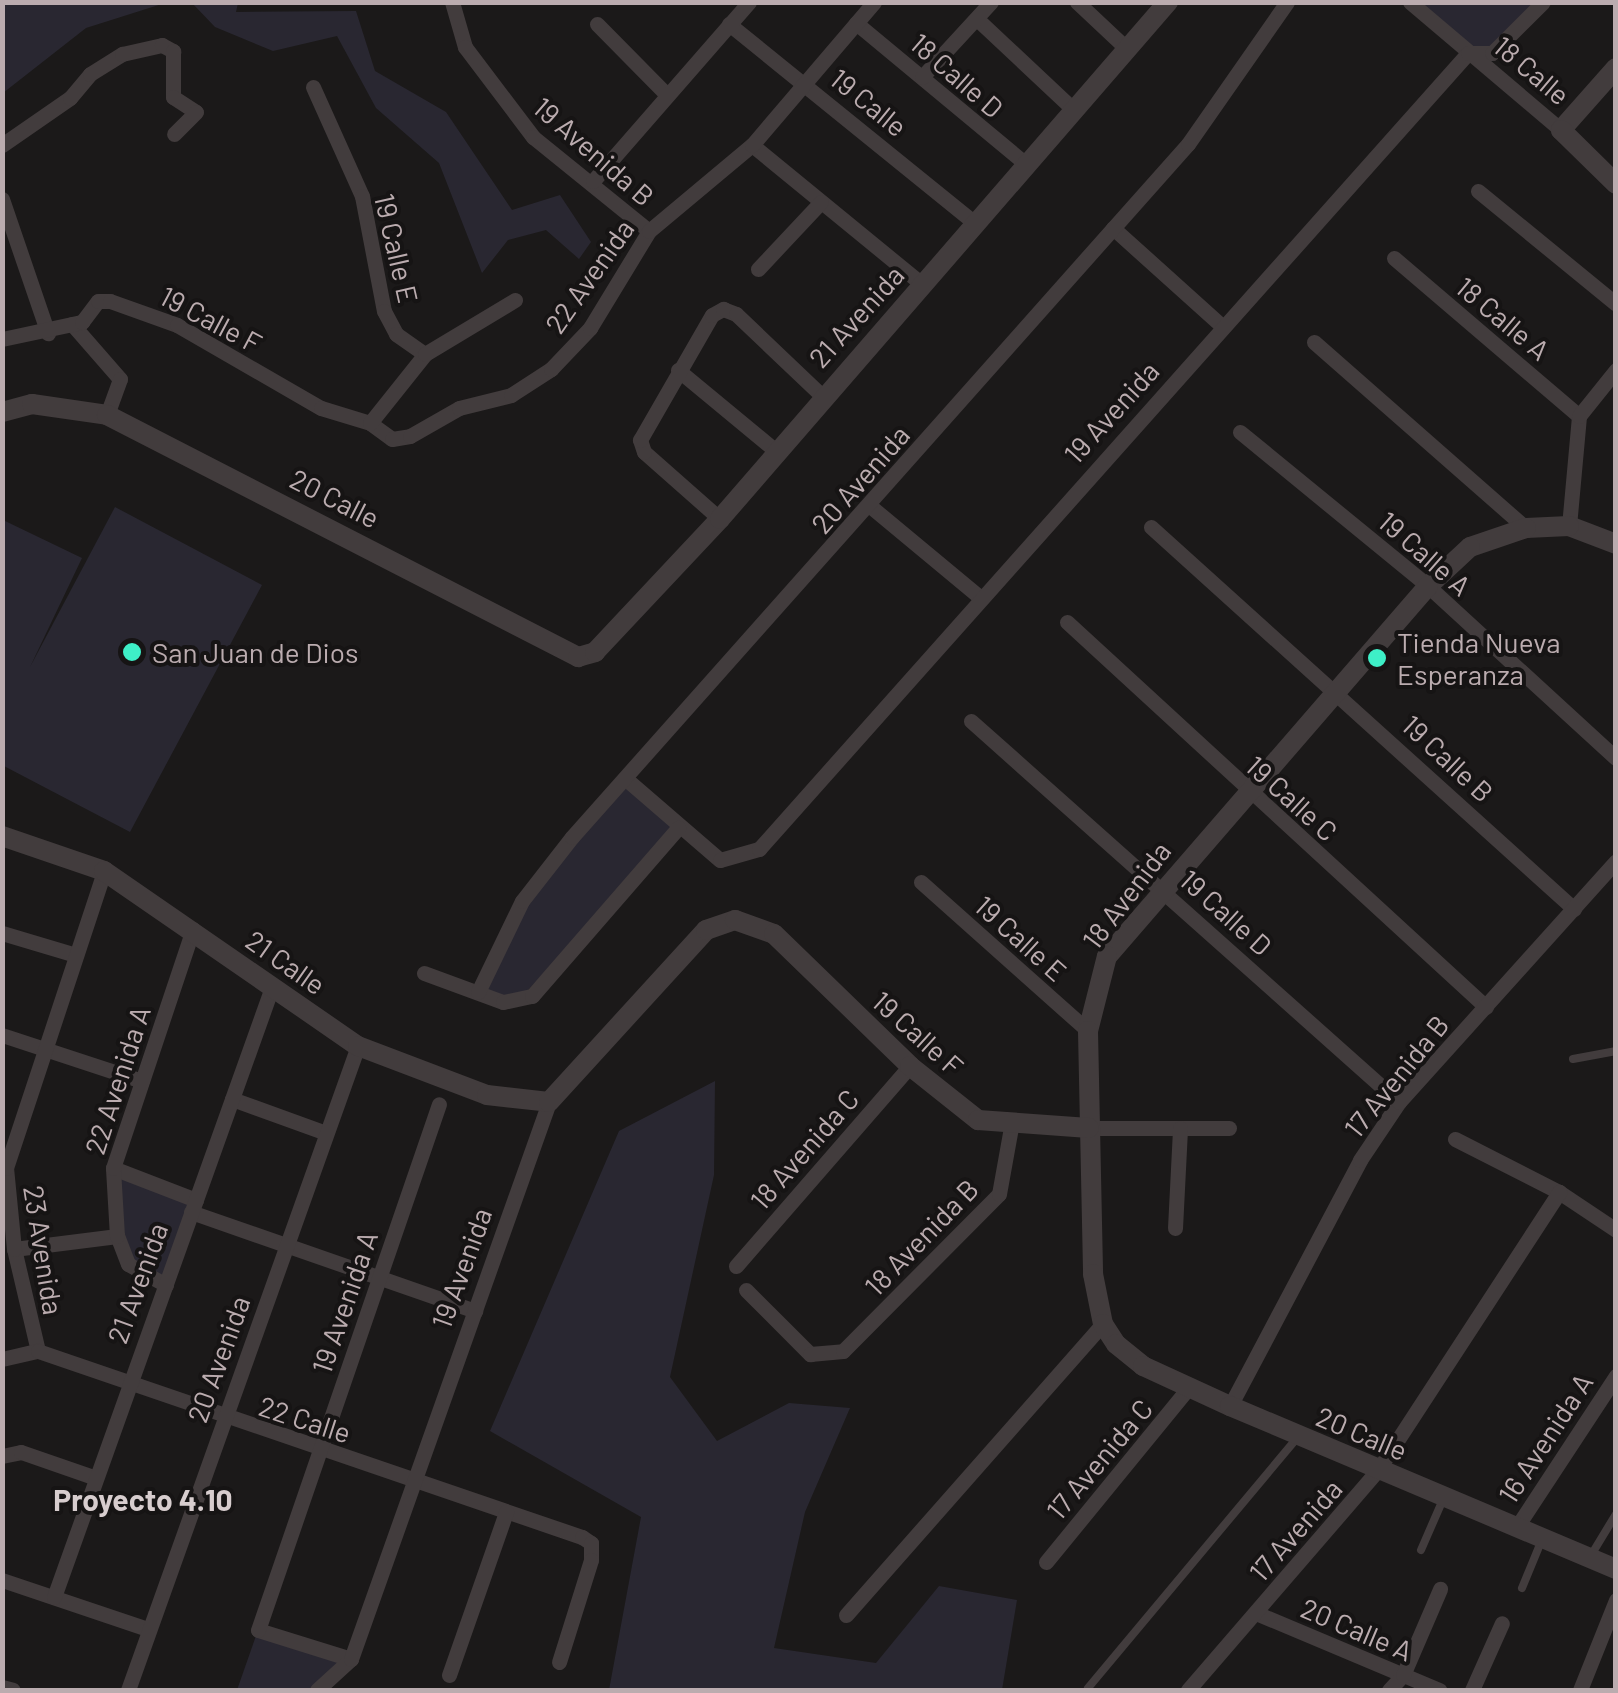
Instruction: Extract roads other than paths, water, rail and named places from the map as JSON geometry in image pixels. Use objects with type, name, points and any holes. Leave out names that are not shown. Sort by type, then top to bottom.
[{"type":"street","name":"19 Avenida B","points":[[452,2],[466,47],[501,100],[552,154],[593,181],[649,231]]},
{"type":"street","points":[[593,181],[749,2]]},
{"type":"street","name":"22 Avenida","points":[[392,439],[459,408],[511,395],[551,369],[590,328],[649,231],[752,145],[874,2]]},
{"type":"street","points":[[922,77],[991,2]]},
{"type":"street","points":[[1077,2],[1127,49]]},
{"type":"street","name":"21 Avenida","points":[[578,656],[609,642],[720,519],[821,395],[1168,2]]},
{"type":"street","name":"20 Avenida","points":[[478,992],[522,901],[1188,144],[1286,2]]},
{"type":"street","name":"18 Calle","points":[[1410,2],[1561,130],[1616,184]]},
{"type":"street","name":"19 Avenida","points":[[678,828],[720,860],[759,849],[1468,53],[1492,53],[1543,2]]},
{"type":"street","points":[[977,18],[1074,110]]},
{"type":"street","name":"18 Calle D","points":[[856,23],[1026,164]]},
{"type":"street","points":[[597,24],[666,94]]},
{"type":"street","name":"19 Calle","points":[[729,24],[975,224]]},
{"type":"street","points":[[2,145],[70,98],[90,74],[122,54],[162,46],[173,51],[173,98],[196,112],[174,134]]},
{"type":"street","points":[[1561,130],[1616,68]]},
{"type":"street","name":"19 Calle E","points":[[313,86],[362,196],[384,312],[396,334],[424,354]]},
{"type":"street","points":[[752,145],[922,284]]},
{"type":"street","points":[[1478,192],[1616,304]]},
{"type":"street","points":[[2,199],[48,333]]},
{"type":"street","points":[[758,270],[821,202]]},
{"type":"street","points":[[1112,228],[1223,327]]},
{"type":"street","name":"18 Calle A","points":[[1394,258],[1579,416]]},
{"type":"street","name":"19 Calle F","points":[[2,339],[48,333],[72,324],[98,301],[110,300],[177,325],[288,393],[370,423],[392,439]]},
{"type":"street","points":[[370,423],[424,354],[515,300]]},
{"type":"street","points":[[720,519],[644,452],[640,440],[712,316],[723,309],[736,314],[821,395]]},
{"type":"street","points":[[72,324],[120,378],[107,415]]},
{"type":"street","points":[[1314,342],[1526,528]]},
{"type":"street","points":[[678,370],[776,451]]},
{"type":"street","points":[[1616,370],[1579,416],[1569,526],[1616,544]]},
{"type":"street","name":"20 Calle","points":[[2,412],[60,406],[107,415],[578,656]]},
{"type":"street","name":"19 Calle A","points":[[1240,432],[1428,586],[1616,758]]},
{"type":"street","points":[[870,506],[982,598]]},
{"type":"street","name":"18 Avenida","points":[[1103,1324],[1093,1274],[1088,1031],[1108,956],[1162,888],[1428,586],[1470,547],[1526,528],[1569,526]]},
{"type":"street","name":"19 Calle B","points":[[1151,527],[1336,690],[1574,909]]},
{"type":"street","name":"19 Calle C","points":[[1067,622],[1246,792],[1486,1008]]},
{"type":"street","name":"19 Calle D","points":[[971,721],[1399,1102]]},
{"type":"street","points":[[424,973],[517,1002],[542,985],[678,828],[626,779]]},
{"type":"street","name":"21 Calle","points":[[2,836],[104,872],[193,929],[358,1046],[487,1096],[549,1102]]},
{"type":"street","name":"17 Avenida B","points":[[1230,1406],[1360,1160],[1399,1102],[1616,861]]},
{"type":"street","name":"23 Avenida","points":[[38,1351],[14,1248],[4,1168],[104,872]]},
{"type":"street","name":"19 Calle E","points":[[922,882],[1088,1031]]},
{"type":"street","name":"19 Avenida","points":[[317,1690],[350,1658],[549,1102],[706,930],[736,920]]},
{"type":"street","name":"19 Calle F","points":[[736,920],[774,934],[910,1066],[978,1120],[1011,1127],[1089,1128]]},
{"type":"street","name":"22 Avenida A","points":[[117,1236],[113,1168],[193,929]]},
{"type":"street","points":[[2,933],[76,955]]},
{"type":"street","name":"21 Avenida","points":[[54,1597],[272,987]]},
{"type":"street","points":[[2,1035],[142,1081]]},
{"type":"street","name":"20 Avenida","points":[[128,1690],[358,1046]]},
{"type":"street","name":"18 Avenida C","points":[[736,1266],[910,1066]]},
{"type":"street","points":[[232,1099],[326,1132]]},
{"type":"street","name":"19 Avenida A","points":[[350,1658],[258,1630],[439,1104]]},
{"type":"street","name":"18 Avenida B","points":[[746,1290],[810,1354],[826,1357],[843,1352],[999,1194],[1011,1127]]},
{"type":"street","points":[[1089,1128],[1229,1128]]},
{"type":"street","points":[[1176,1228],[1180,1128]]},
{"type":"street","points":[[1455,1139],[1559,1192],[1616,1230]]},
{"type":"street","points":[[113,1168],[285,1247],[474,1311]]},
{"type":"street","name":"17 Avenida","points":[[1188,1690],[1378,1470],[1559,1192]]},
{"type":"street","points":[[14,1248],[117,1236],[128,1264],[166,1285]]},
{"type":"street","points":[[846,1615],[1103,1324]]},
{"type":"street","name":"20 Calle","points":[[1103,1324],[1143,1366],[1298,1436],[1616,1569]]},
{"type":"street","points":[[2,1359],[38,1351]]},
{"type":"street","name":"22 Calle","points":[[38,1351],[591,1543],[559,1662]]},
{"type":"street","name":"16 Avenida A","points":[[1516,1528],[1616,1376]]},
{"type":"street","name":"17 Avenida C","points":[[1046,1562],[1190,1387]]},
{"type":"street","points":[[2,1456],[21,1452],[96,1478]]},
{"type":"street","points":[[449,1675],[506,1512]]},
{"type":"street","points":[[2,1580],[148,1629]]},
{"type":"street","points":[[1389,1690],[1403,1675],[1440,1589]]},
{"type":"street","points":[[1580,1690],[1616,1600]]},
{"type":"street","name":"20 Calle A","points":[[1256,1613],[1439,1690]]},
{"type":"street","points":[[1472,1690],[1502,1623]]},
{"type":"street","points":[[2,1686],[13,1690]]},
{"type":"lane","points":[[1573,1059],[1616,1051]]},
{"type":"lane","points":[[1088,1688],[1298,1436]]},
{"type":"lane","points":[[1421,1550],[1444,1497]]},
{"type":"lane","points":[[1590,1558],[1616,1514]]},
{"type":"lane","points":[[1522,1588],[1543,1538]]},
{"type":"place","name":"San Juan de Dios","points":[[132,652]]},
{"type":"place","name":"Tienda Nueva Esperanza","points":[[1377,658]]},
{"type":"district","name":"Proyecto 4.10","points":[[143,1499]]}]
